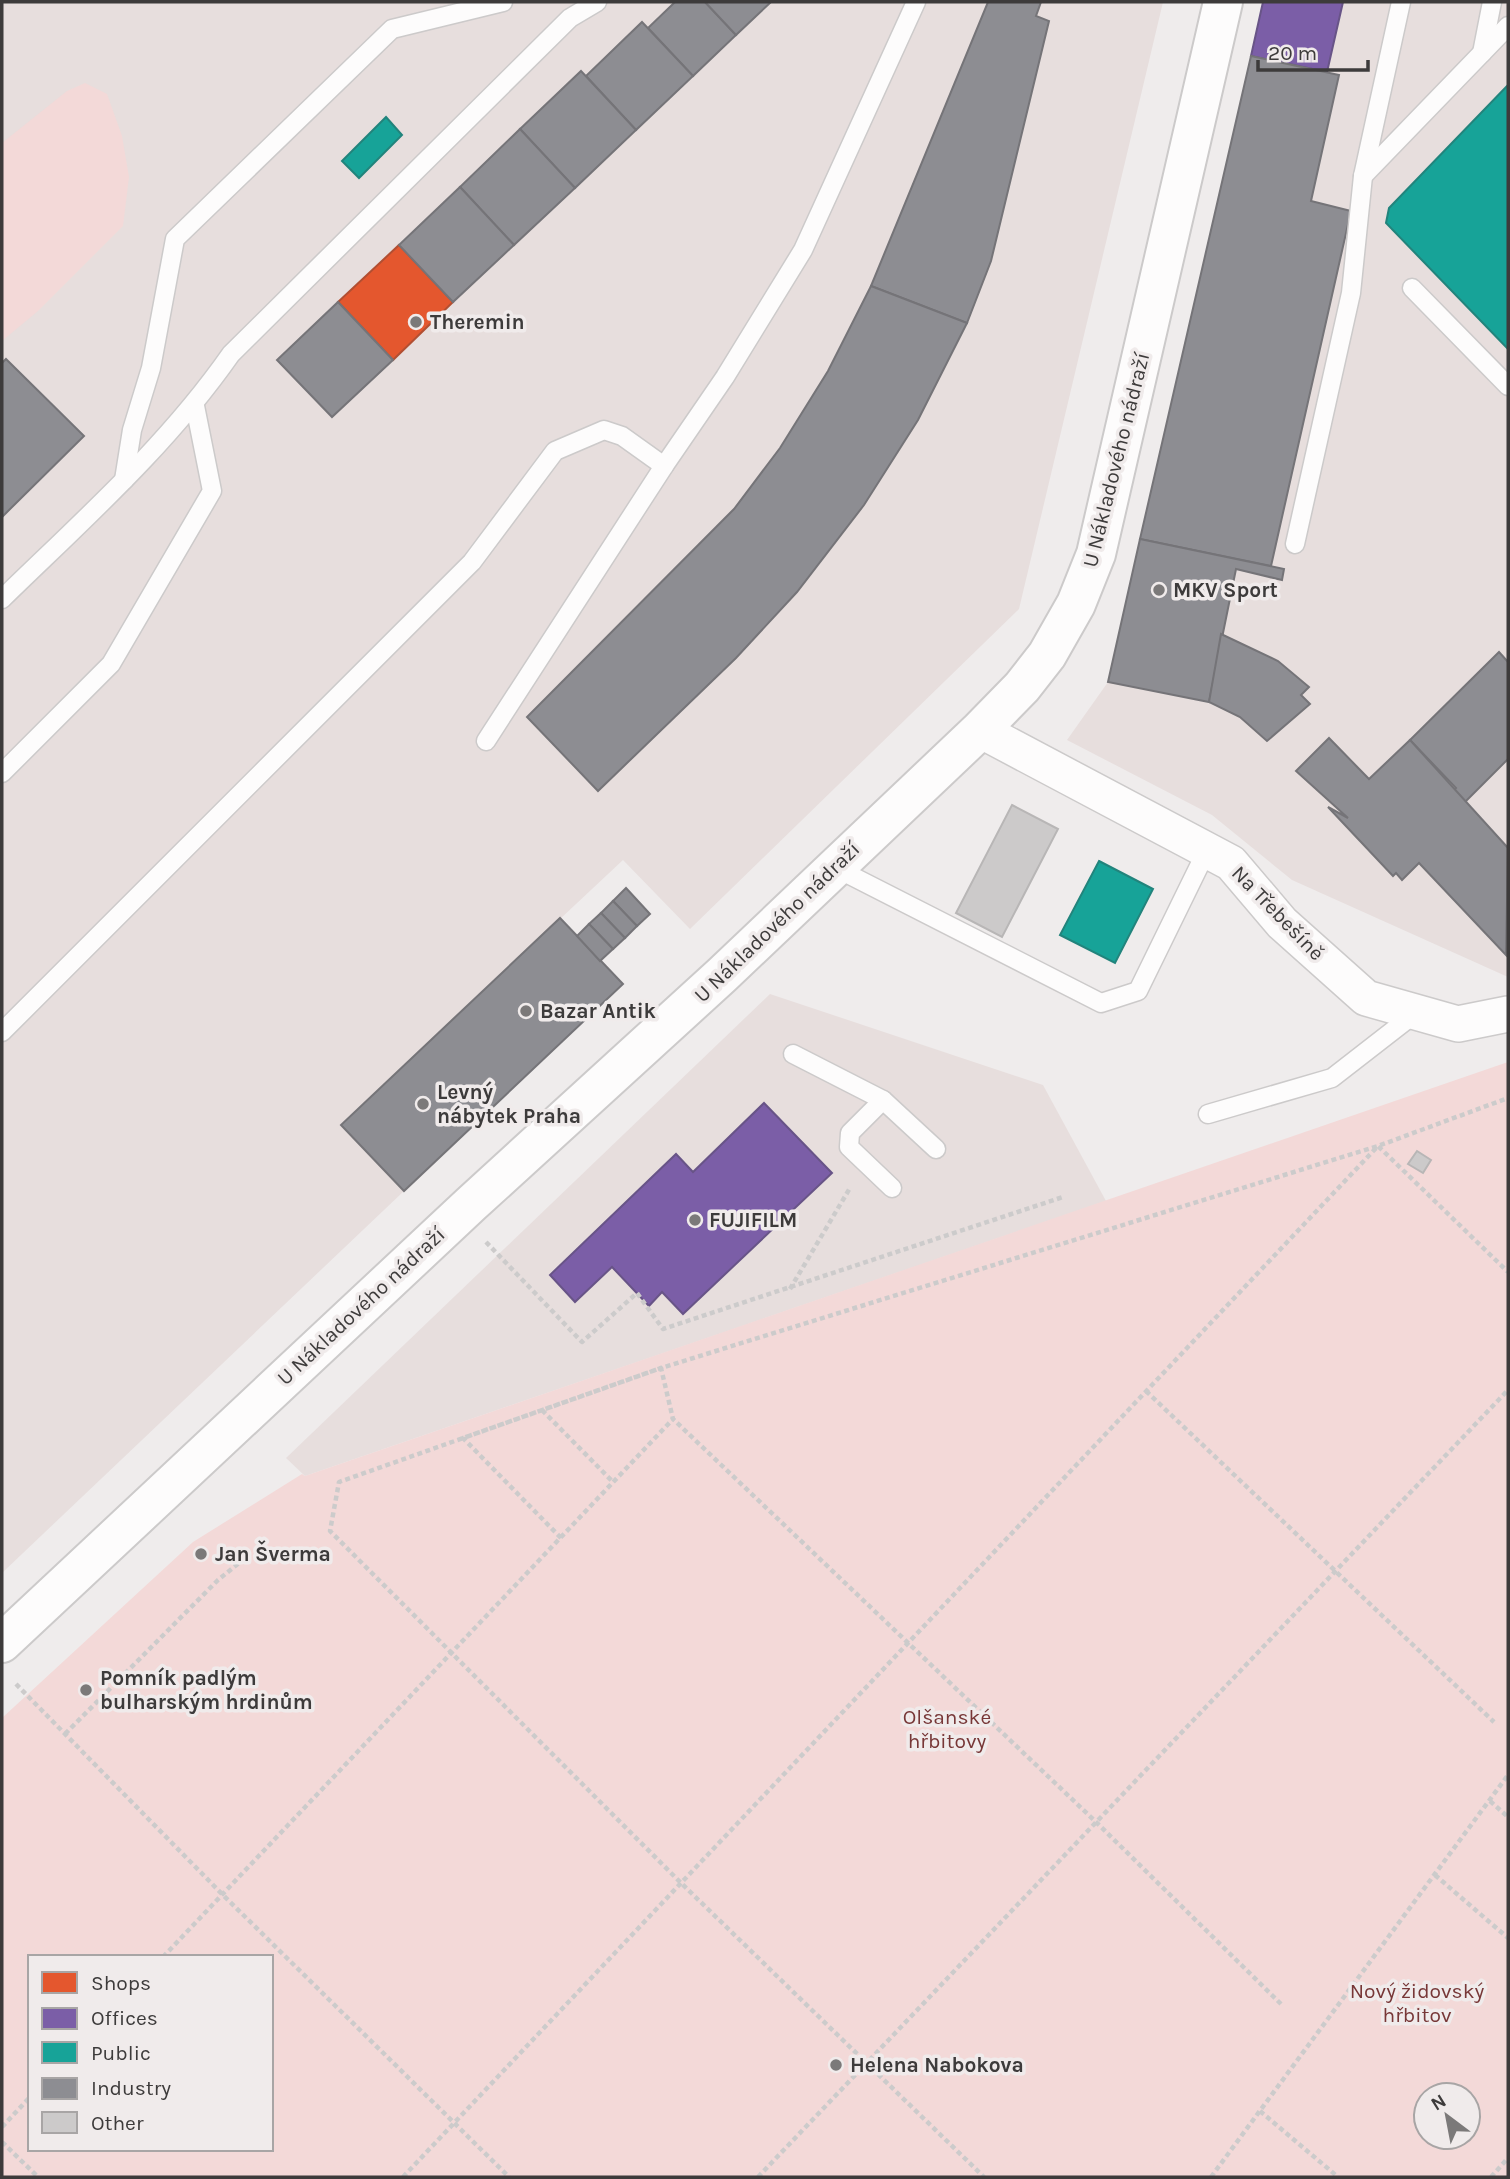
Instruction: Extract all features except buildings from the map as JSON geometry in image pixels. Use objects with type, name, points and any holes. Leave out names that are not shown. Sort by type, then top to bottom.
[{"type":"street","name":"U Nákladového nádraží","points":[[2,1643],[461,1213],[722,975],[980,730],[1022,687],[1046,655],[1076,604],[1096,554],[1223,2]]},
{"type":"street","name":"Na Třebešíně","points":[[980,730],[1231,863],[1282,923],[1366,998],[1458,1024],[1508,1014]]},
{"type":"lane","points":[[124,480],[132,430],[151,368],[175,239],[392,29],[503,2]]},
{"type":"lane","points":[[2,599],[124,480],[195,406],[231,354],[570,18],[597,2]]},
{"type":"lane","points":[[486,741],[664,466],[729,372],[803,250],[916,2]]},
{"type":"lane","points":[[1295,544],[1350,293],[1363,176],[1401,2]]},
{"type":"lane","points":[[1482,53],[1492,2]]},
{"type":"lane","points":[[1363,176],[1508,26]]},
{"type":"lane","points":[[1412,288],[1508,386]]},
{"type":"lane","points":[[2,774],[111,664],[212,491],[195,406]]},
{"type":"lane","points":[[2,1032],[472,562],[555,451],[604,430],[622,436],[664,466]]},
{"type":"lane","points":[[834,867],[1101,1003],[1138,991],[1207,849]]},
{"type":"lane","points":[[1208,1114],[1332,1078],[1418,1012]]},
{"type":"lane","points":[[793,1054],[883,1100],[936,1149]]},
{"type":"lane","points":[[883,1100],[850,1133],[848,1139],[849,1147],[892,1188]]},
{"type":"path","points":[[984,2177],[681,1883],[330,1531],[339,1482],[661,1368],[1378,1146],[1508,1098]]},
{"type":"path","points":[[1378,1146],[1508,1272]]},
{"type":"path","points":[[403,2177],[1378,1146]]},
{"type":"path","points":[[789,1289],[850,1188]]},
{"type":"path","points":[[486,1242],[582,1342],[637,1293],[663,1329],[1063,1197]]},
{"type":"path","points":[[661,1368],[673,1419],[1096,1822],[1281,2004]]},
{"type":"path","points":[[463,1438],[661,1368]]},
{"type":"path","points":[[758,2177],[1508,1390]]},
{"type":"path","points":[[1146,1391],[1334,1573],[1494,1722]]},
{"type":"path","points":[[542,1410],[613,1482]]},
{"type":"path","points":[[165,1955],[673,1419]]},
{"type":"path","points":[[463,1438],[561,1538]]},
{"type":"path","points":[[65,1734],[218,1580],[250,1554]]},
{"type":"path","points":[[16,1684],[222,1894],[509,2177]]},
{"type":"path","points":[[1211,2177],[1508,1775]]},
{"type":"path","points":[[1489,1801],[1508,1817]]},
{"type":"path","points":[[1435,1875],[1508,1938]]},
{"type":"path","points":[[2,2127],[28,2099]]},
{"type":"path","points":[[1260,2111],[1338,2177]]},
{"type":"path","points":[[2,2142],[38,2177]]},
{"type":"path","points":[[1491,2177],[1508,2158]]},
{"type":"shaded area","points":[[2,2],[1163,2],[1019,609],[690,929],[623,860],[341,1124],[404,1191],[2,1573]]},
{"type":"shaded area","points":[[1263,2],[1508,2],[1508,977],[1292,880],[1212,815],[1067,740],[1108,682]]},
{"type":"shaded area","points":[[770,994],[1043,1085],[1106,1201],[305,1476],[286,1458]]},
{"type":"green space","points":[[85,83],[107,94],[122,136],[129,177],[123,226],[38,311],[2,341],[2,143],[67,91]]},
{"type":"green space","name":"Olšanské hřbitovy","points":[[1508,1062],[1508,2177],[2,2177],[2,1718],[193,1542],[302,1474],[305,1476]]},
{"type":"place","name":"Theremin","points":[[416,322]]},
{"type":"place","name":"MKV Sport","points":[[1159,590]]},
{"type":"place","name":"Bazar Antik","points":[[526,1011]]},
{"type":"place","name":"Levný nábytek Praha","points":[[423,1104]]},
{"type":"place","name":"FUJIFILM","points":[[695,1220]]},
{"type":"place","name":"Jan Šverma","points":[[201,1554]]},
{"type":"place","name":"Pomník padlým bulharským hrdinům","points":[[86,1690]]},
{"type":"place","name":"Helena Nabokova","points":[[836,2065]]},
{"type":"park label","name":"Nový židovský hřbitov","points":[[1417,2003]]}]
